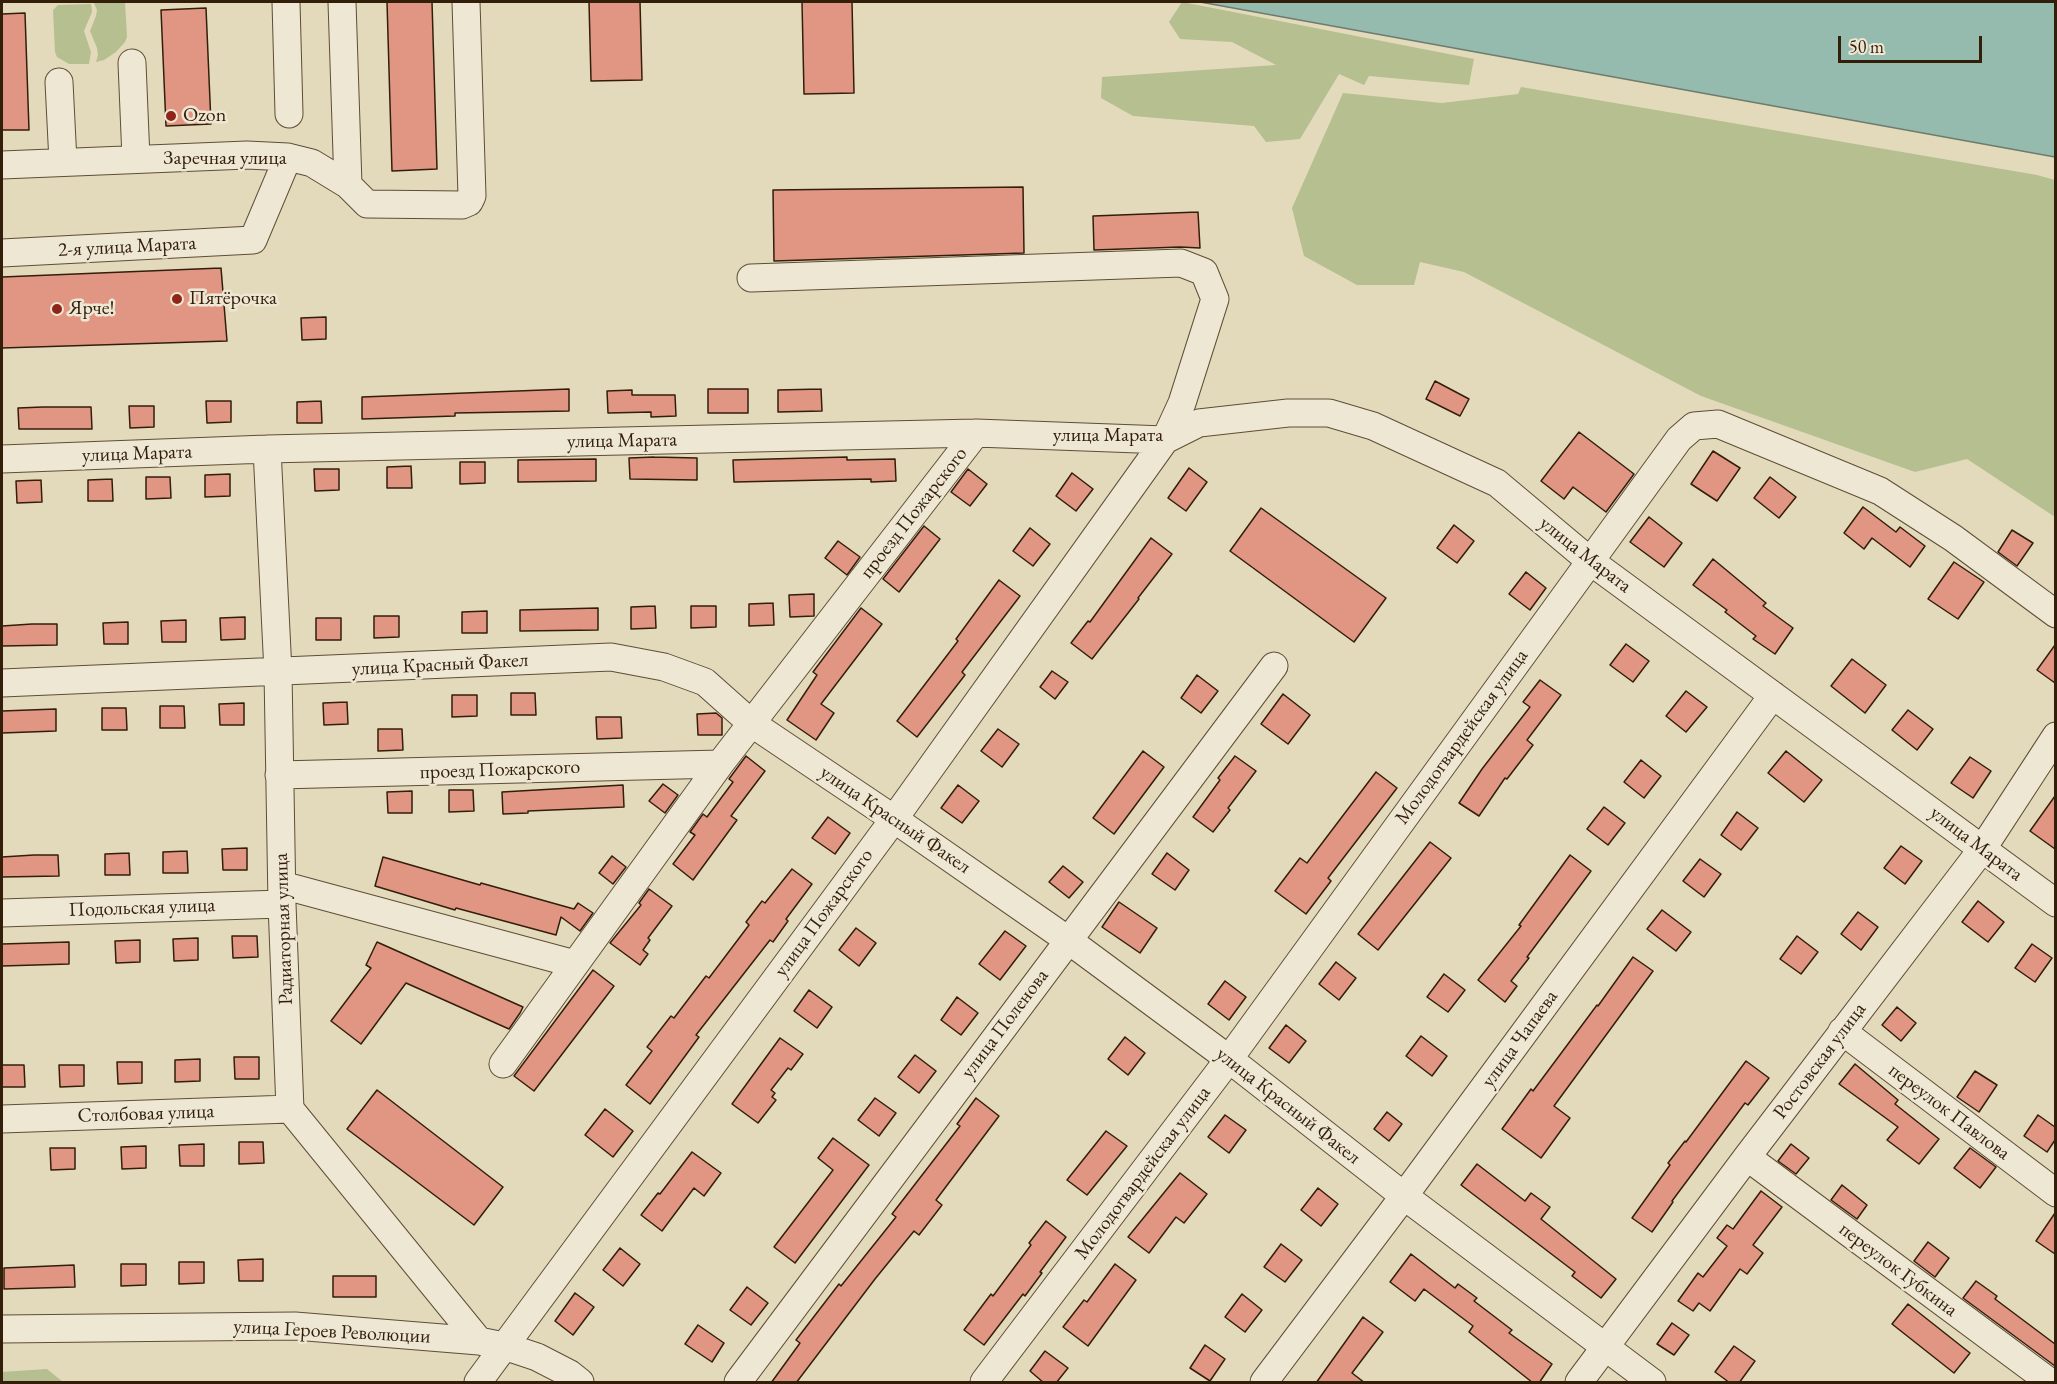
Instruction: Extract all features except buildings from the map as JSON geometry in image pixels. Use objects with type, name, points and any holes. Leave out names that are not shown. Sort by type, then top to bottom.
[{"type":"street","points":[[286,2],[289,114]]},
{"type":"street","points":[[342,2],[348,185]]},
{"type":"street","name":"Заречная улица","points":[[2,165],[247,155],[288,157],[312,163],[348,185],[367,204],[462,205],[469,202],[472,196],[466,2]]},
{"type":"street","points":[[132,63],[136,159]]},
{"type":"street","points":[[59,82],[63,162]]},
{"type":"street","name":"2-я улица Марата","points":[[2,253],[252,240],[288,157]]},
{"type":"street","name":"улица Пожарского","points":[[478,1383],[491,1344],[894,819],[1165,440],[1182,403],[1215,299],[1204,272],[1181,263],[752,278]]},
{"type":"street","name":"улица Марата","points":[[2,459],[267,449],[976,433],[1165,440],[1199,423],[1288,413],[1329,413],[1373,426],[1497,483],[1590,561],[2055,903]]},
{"type":"street","name":"Молодогвардейская улица","points":[[984,1383],[1229,1059],[1679,439],[1694,426],[1718,424],[1880,491],[1953,538],[2055,614]]},
{"type":"street","name":"проезд Пожарского","points":[[503,1064],[720,764],[976,433]]},
{"type":"street","name":"Радиаторная улица","points":[[267,449],[278,672],[282,895],[290,1109]]},
{"type":"street","name":"улица Красный Факел","points":[[2,683],[611,657],[664,667],[705,682],[751,723],[1068,940],[1229,1059],[1404,1196],[1652,1383]]},
{"type":"street","name":"улица Поленова","points":[[738,1383],[1274,666]]},
{"type":"street","name":"улица Чапаева","points":[[1264,1383],[1773,695]]},
{"type":"street","name":"Ростовская улица","points":[[1579,1383],[1842,1031],[1983,848],[2055,736]]},
{"type":"street","name":"проезд Пожарского","points":[[279,776],[720,764]]},
{"type":"street","name":"Подольская улица","points":[[2,913],[282,895],[575,964]]},
{"type":"street","name":"переулок Павлова","points":[[1842,1031],[2055,1193]]},
{"type":"street","points":[[290,1109],[491,1344]]},
{"type":"street","name":"Столбовая улица","points":[[2,1119],[290,1109]]},
{"type":"street","name":"переулок Губкина","points":[[1747,1157],[2050,1383]]},
{"type":"street","name":"улица Героев Революции","points":[[2,1329],[295,1326],[491,1344],[537,1357],[570,1374],[580,1383]]},
{"type":"green space","points":[[125,2],[127,37],[125,42],[116,52],[96,62],[97,48],[90,31],[97,10],[94,3]]},
{"type":"green space","points":[[1182,2],[1474,59],[1469,85],[1369,76],[1364,85],[1339,74],[1300,139],[1266,142],[1254,126],[1133,116],[1101,98],[1102,77],[1276,65],[1232,42],[1180,39],[1169,22]]},
{"type":"green space","points":[[91,4],[92,12],[84,31],[91,52],[89,64],[69,64],[57,57],[55,52],[53,10],[58,5]]},
{"type":"green space","points":[[1521,87],[2037,175],[2055,180],[2055,517],[1967,459],[1915,472],[1701,396],[1464,272],[1420,262],[1414,285],[1357,285],[1304,256],[1292,208],[1343,93],[1442,103],[1518,94]]},
{"type":"green space","points":[[47,1369],[63,1382],[2,1382],[2,1372]]},
{"type":"water","points":[[1200,2],[2055,2],[2055,157]]},
{"type":"place","name":"Ozon","points":[[171,116]]},
{"type":"place","name":"Пятёрочка","points":[[177,299]]},
{"type":"place","name":"Ярче!","points":[[57,309]]}]
